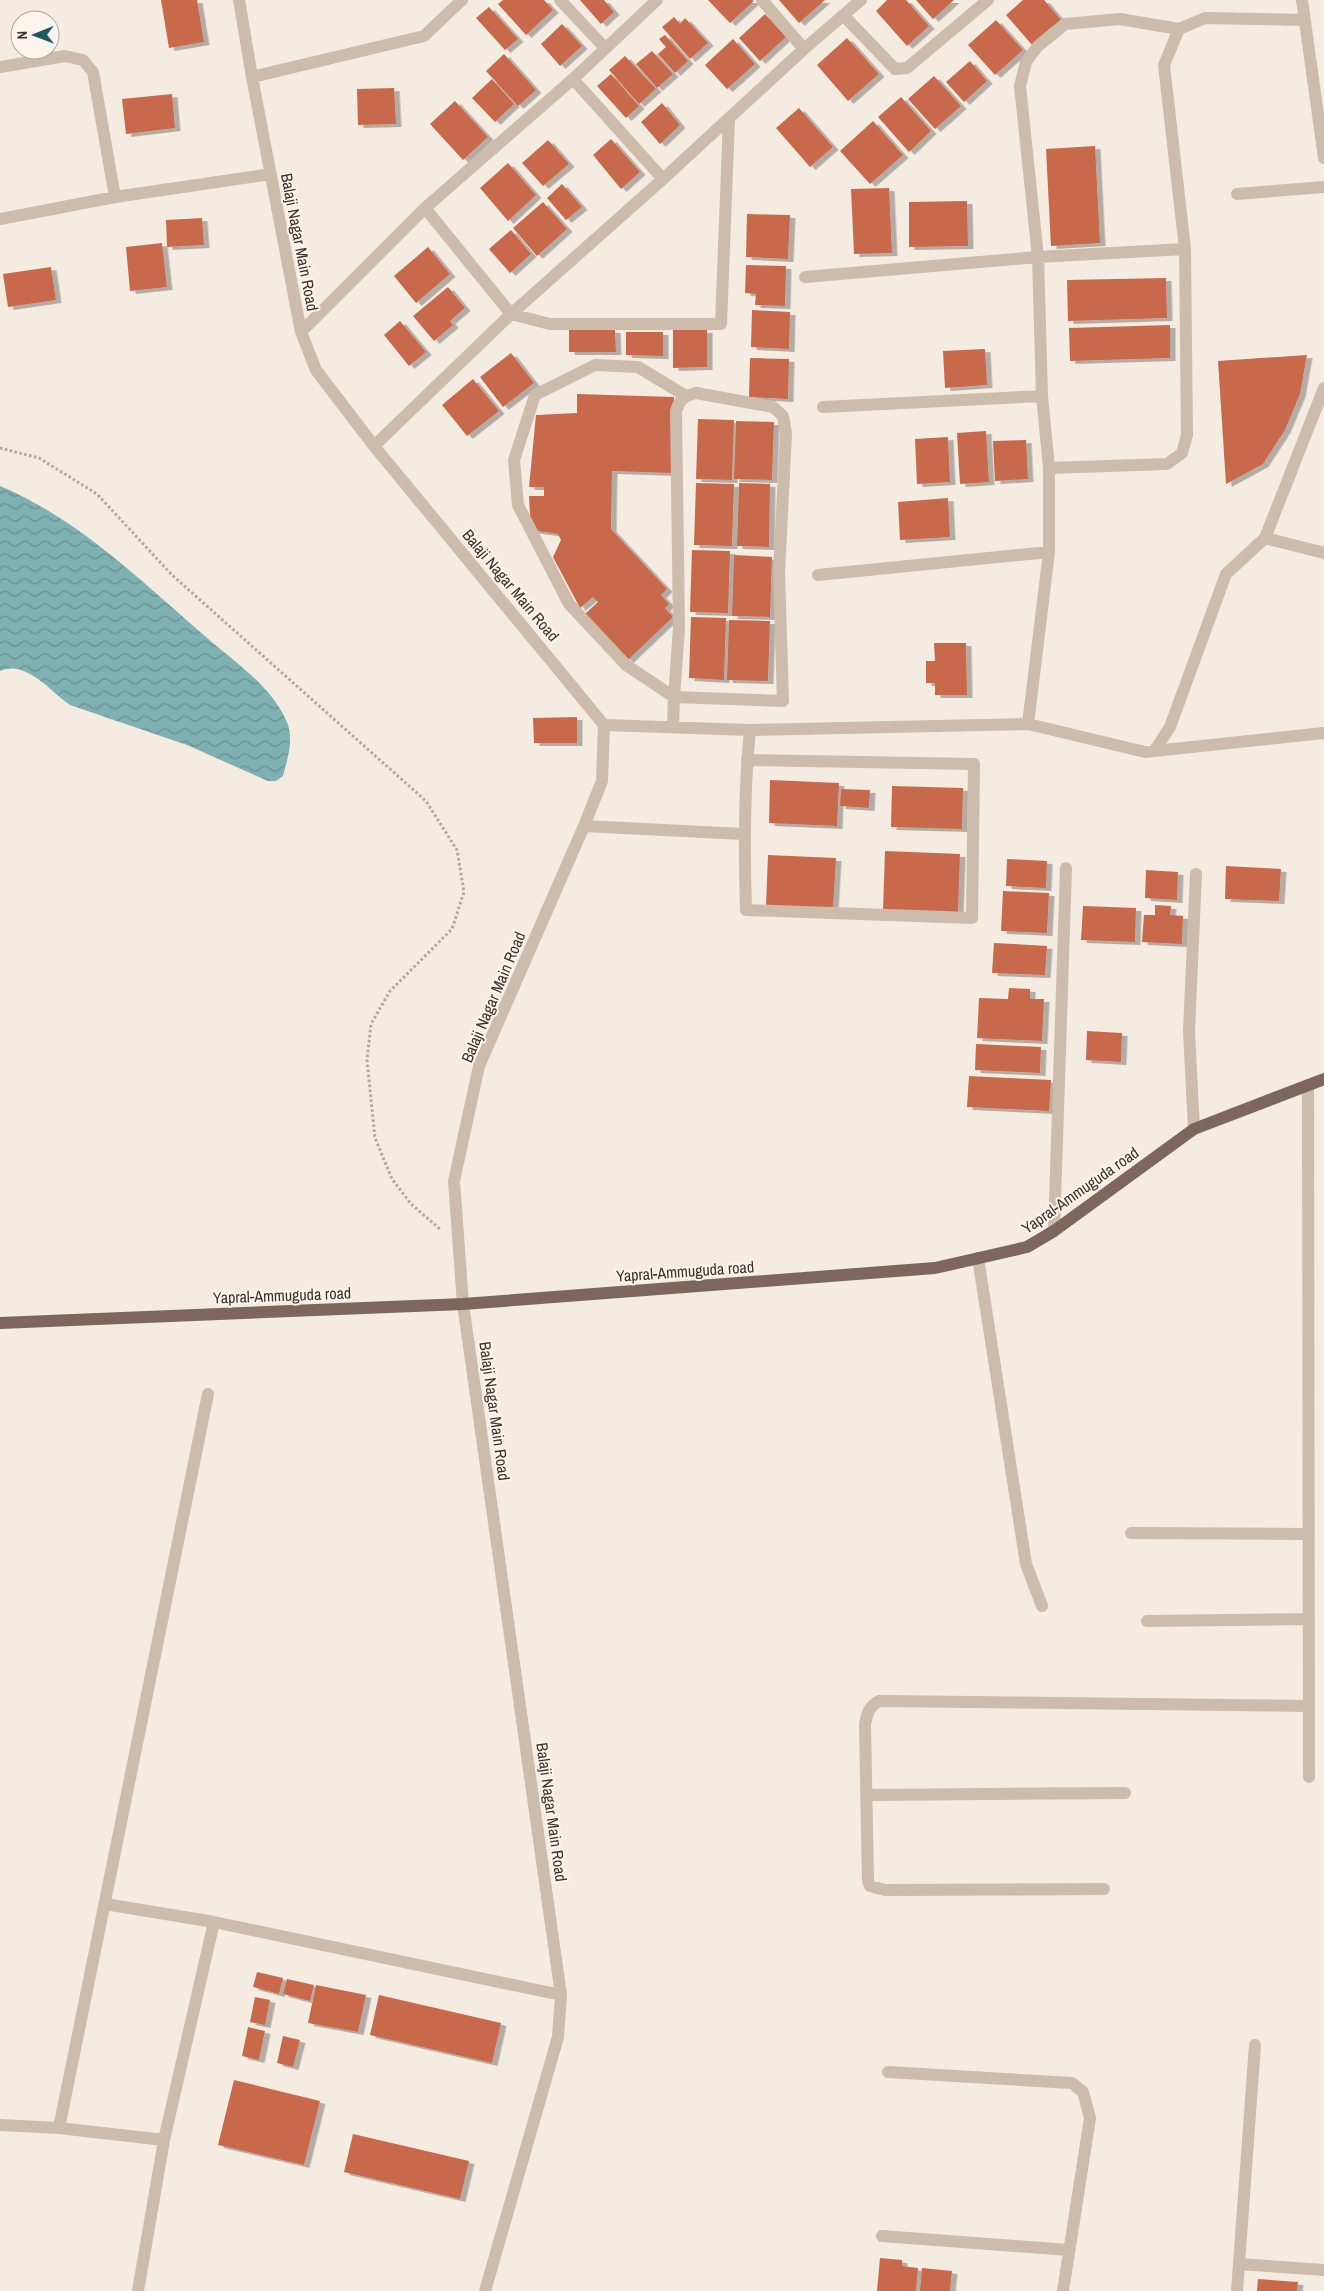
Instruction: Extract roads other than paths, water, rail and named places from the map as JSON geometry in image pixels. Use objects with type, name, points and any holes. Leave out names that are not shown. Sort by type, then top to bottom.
[{"type":"main road","name":"Yapral-Ammuguda road","points":[[0,1323],[463,1304],[935,1268],[1027,1247],[1054,1231],[1194,1129],[1324,1080]]},
{"type":"street","name":"Balaji Nagar Main Road","points":[[239,0],[301,332],[316,370],[374,446],[604,725],[602,781],[479,1066],[454,1181],[463,1304],[562,1995],[558,2037],[485,2291]]},
{"type":"street","points":[[252,77],[424,36],[462,0]]},
{"type":"street","points":[[560,0],[604,48]]},
{"type":"street","points":[[301,332],[425,208],[573,79],[657,0]]},
{"type":"street","points":[[762,0],[804,48]]},
{"type":"street","points":[[374,446],[511,314],[730,119],[804,48],[860,0]]},
{"type":"street","points":[[843,15],[895,69],[908,68],[988,0]]},
{"type":"street","points":[[1302,0],[1324,158]]},
{"type":"street","points":[[1028,724],[1049,552],[1049,468],[1042,396],[1038,257],[1020,86],[1026,62],[1038,46],[1065,24],[1120,19],[1179,29],[1205,18],[1304,20]]},
{"type":"street","points":[[1049,468],[1167,464],[1182,453],[1187,435],[1185,249],[1164,65],[1179,29]]},
{"type":"street","points":[[0,67],[65,56],[83,60],[93,72],[115,197]]},
{"type":"street","points":[[573,79],[663,179]]},
{"type":"street","points":[[425,208],[511,314],[550,324],[721,324],[730,119]]},
{"type":"street","points":[[0,219],[115,197],[271,174]]},
{"type":"street","points":[[1237,194],[1324,186]]},
{"type":"street","points":[[805,277],[1038,257],[1185,249]]},
{"type":"street","points":[[673,727],[674,697],[679,628],[676,410],[680,401],[686,396],[696,393],[772,407],[783,416],[786,434],[779,572],[783,701],[674,697],[626,665],[570,604],[518,505],[514,460],[535,395],[595,366],[638,367],[686,396]]},
{"type":"street","points":[[1155,750],[1170,727],[1226,574],[1265,538],[1324,388]]},
{"type":"street","points":[[823,407],[1042,396]]},
{"type":"street","points":[[1265,538],[1324,552]]},
{"type":"street","points":[[818,576],[1049,552]]},
{"type":"street","points":[[604,725],[750,730],[1028,724],[1145,752],[1324,733]]},
{"type":"street","points":[[747,760],[974,764],[972,918],[746,910],[743,834],[747,760],[750,730]]},
{"type":"street","points":[[584,826],[743,834]]},
{"type":"street","points":[[1054,1231],[1066,868]]},
{"type":"street","points":[[1194,1129],[1189,1031],[1196,874]]},
{"type":"street","points":[[1308,1085],[1308,1778]]},
{"type":"street","points":[[978,1258],[1026,1564],[1042,1606]]},
{"type":"street","points":[[59,2128],[208,1394]]},
{"type":"street","points":[[1131,1533],[1308,1534]]},
{"type":"street","points":[[1147,1621],[1308,1619]]},
{"type":"street","points":[[1104,1889],[877,1888],[870,1886],[868,1881],[865,1724],[868,1711],[879,1701],[1309,1706]]},
{"type":"street","points":[[866,1795],[1124,1793]]},
{"type":"street","points":[[105,1904],[214,1922],[562,1995]]},
{"type":"street","points":[[138,2291],[164,2140],[214,1922]]},
{"type":"street","points":[[1238,2291],[1255,2045]]},
{"type":"street","points":[[888,2072],[1072,2083],[1083,2092],[1090,2118],[1063,2291]]},
{"type":"street","points":[[0,2125],[59,2128],[164,2140]]},
{"type":"street","points":[[882,2236],[1068,2250]]},
{"type":"street","points":[[1239,2264],[1324,2270]]},
{"type":"water","points":[[0,486],[57,516],[109,553],[250,674],[270,694],[285,718],[290,732],[290,747],[283,776],[276,781],[268,781],[187,745],[70,705],[29,673],[10,668],[0,671]]}]
